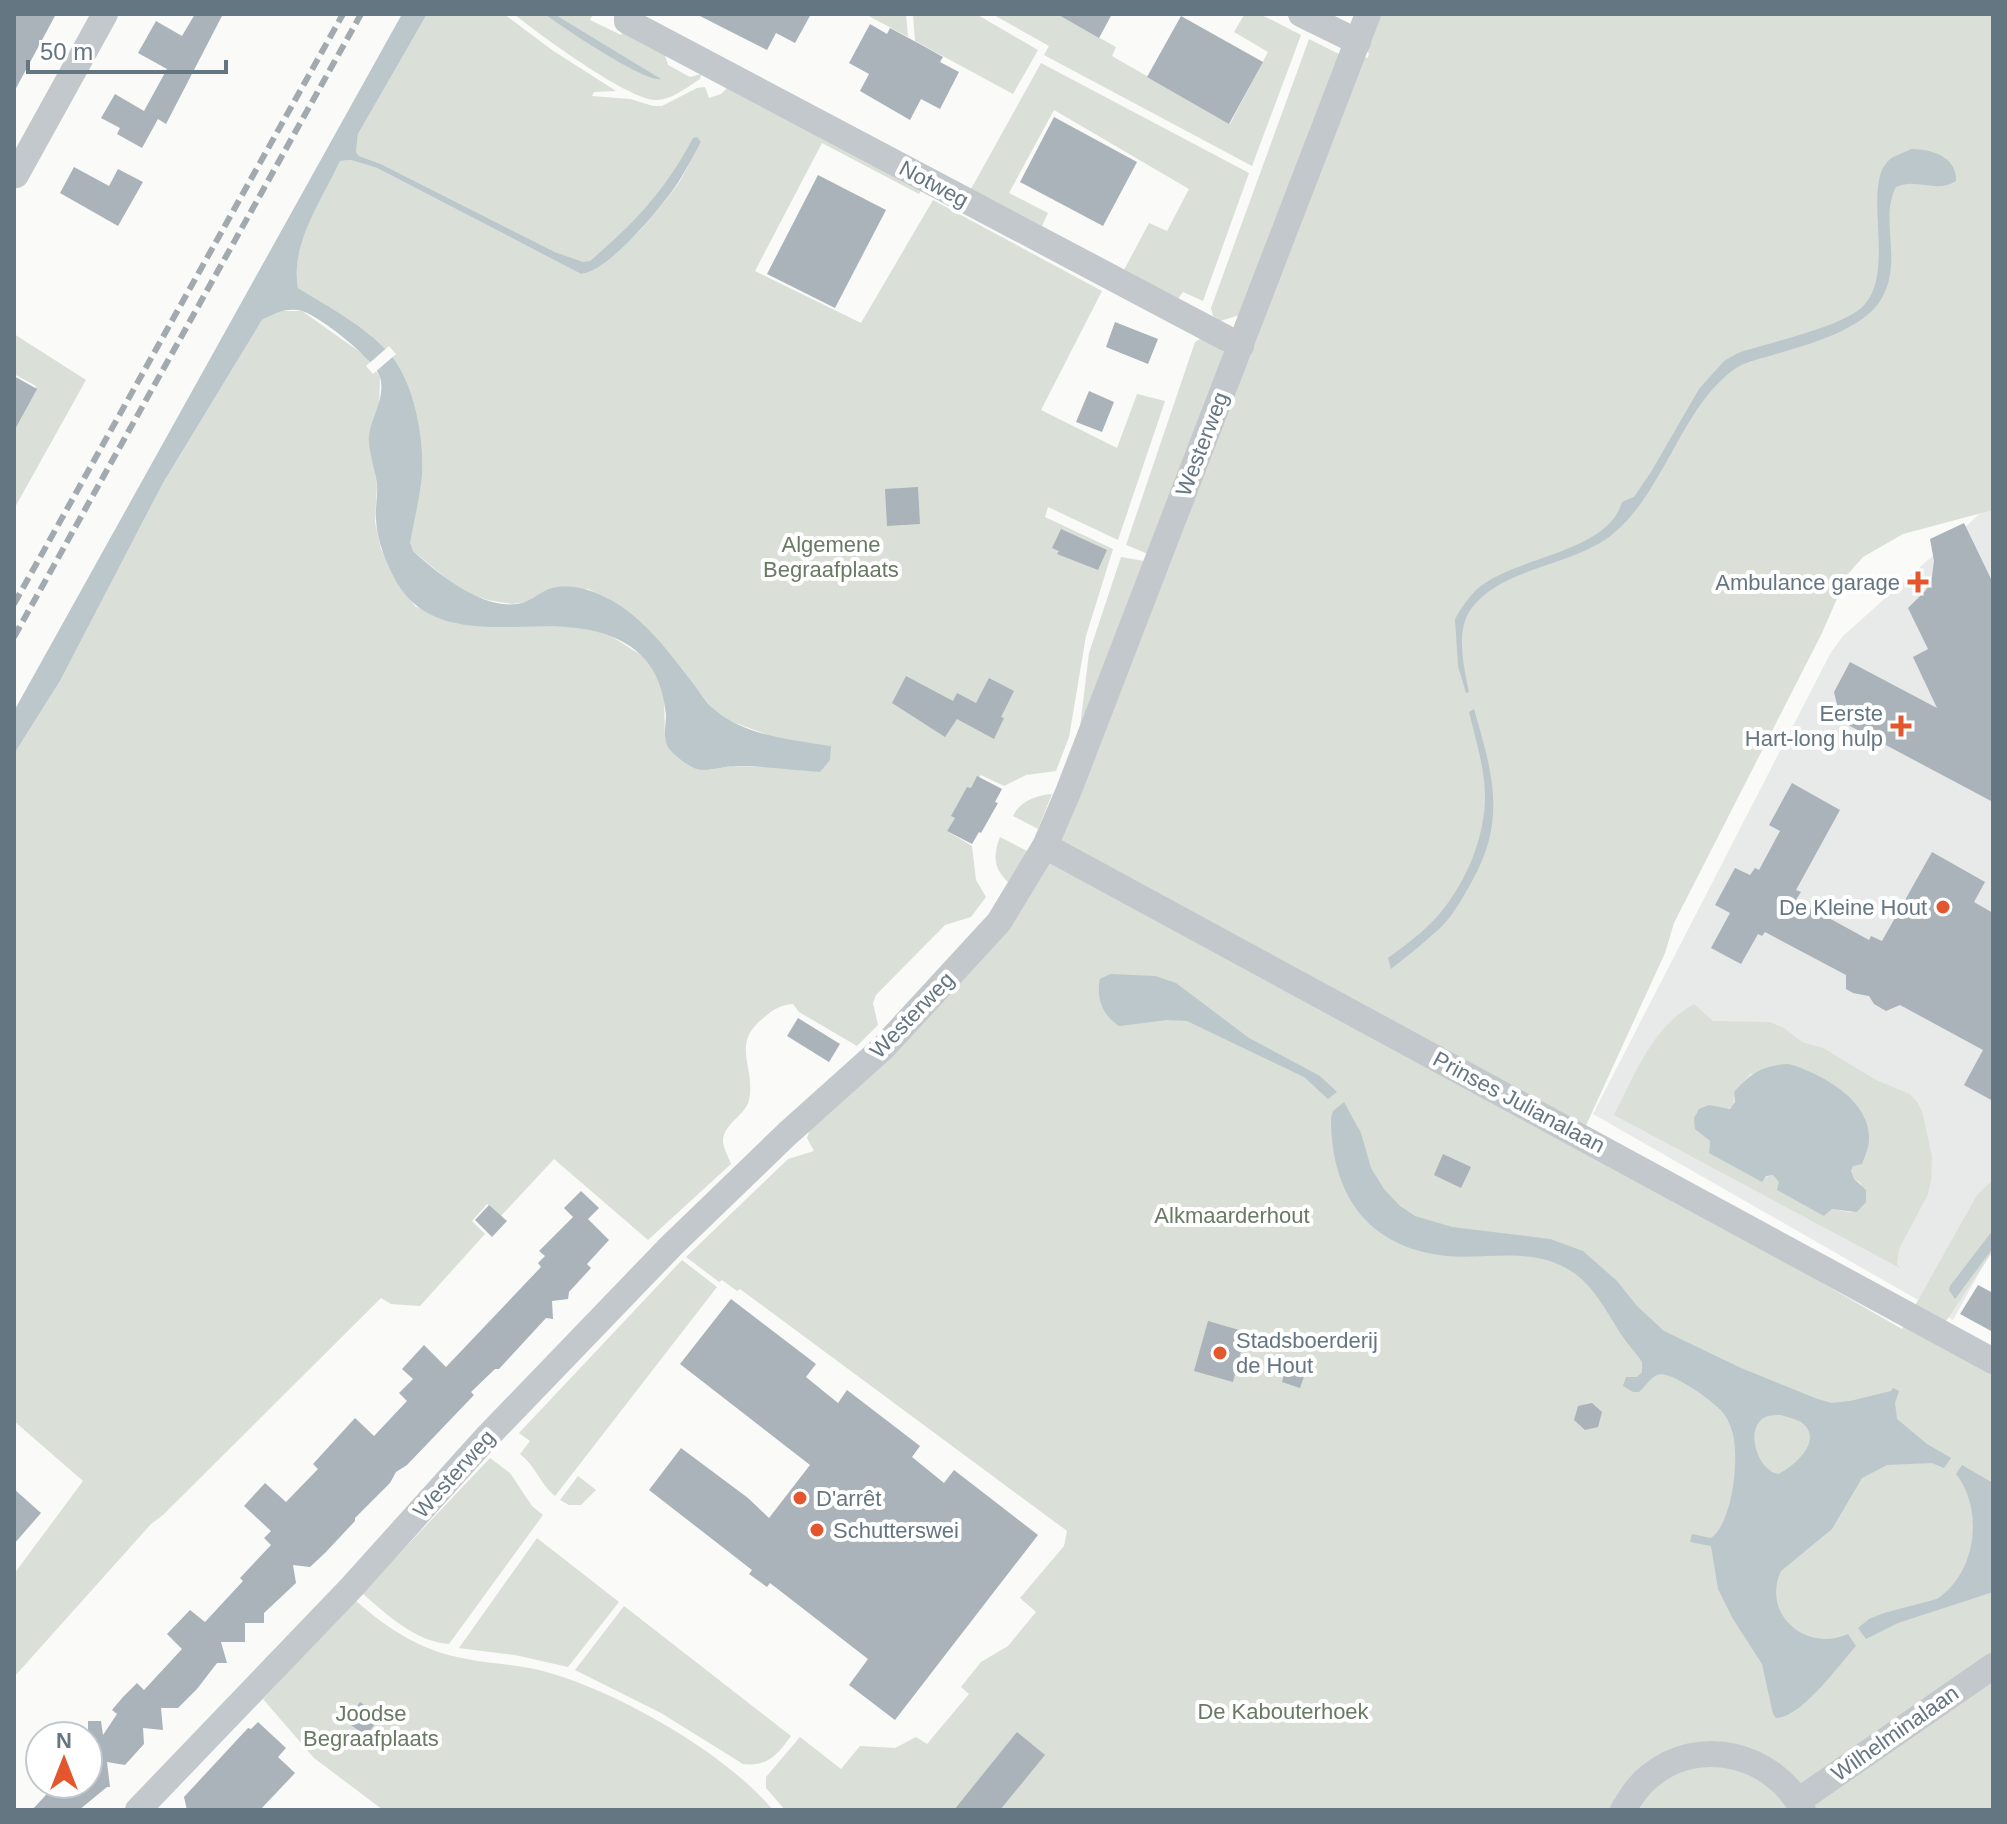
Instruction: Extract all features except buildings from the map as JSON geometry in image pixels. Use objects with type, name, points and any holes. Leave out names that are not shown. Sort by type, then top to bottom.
[{"type":"street","points":[[16,175],[105,14]]},
{"type":"street","points":[[1301,14],[1358,42]]},
{"type":"street","name":"Westerweg","points":[[138,1810],[351,1588],[486,1438],[660,1258],[787,1134],[884,1047],[999,922],[1045,846],[1069,790],[1368,14]]},
{"type":"street","name":"Notweg","points":[[627,18],[1241,346]]},
{"type":"street","name":"Prinses Julianalaan","points":[[1045,846],[1993,1361]]},
{"type":"street","name":"Wilhelminalaan","points":[[1623,1810],[1641,1784],[1668,1764],[1690,1756],[1712,1753],[1734,1755],[1771,1772],[1801,1805],[1993,1666]]},
{"type":"shaded area","points":[[402,14],[427,14],[358,134],[356,152],[555,252],[583,262],[590,261],[648,205],[693,138],[697,137],[701,142],[679,181],[649,220],[605,262],[581,274],[377,168],[351,160],[340,161],[303,239],[297,272],[298,288],[369,334],[389,353],[405,379],[416,411],[422,445],[420,493],[410,543],[413,551],[464,590],[495,603],[525,602],[548,589],[559,587],[580,588],[605,597],[631,614],[664,646],[709,704],[727,719],[770,736],[831,746],[830,760],[820,772],[746,766],[704,770],[687,764],[667,745],[664,700],[649,664],[631,647],[605,634],[551,626],[465,625],[438,618],[416,605],[393,576],[377,528],[377,484],[369,436],[380,400],[380,377],[358,350],[333,330],[311,315],[292,310],[262,320],[163,483],[60,681],[14,754],[14,711]]},
{"type":"shaded area","points":[[545,14],[554,14],[661,79],[622,64]]},
{"type":"shaded area","points":[[1911,149],[1935,153],[1948,160],[1956,181],[1941,186],[1904,184],[1896,187],[1890,214],[1890,274],[1878,304],[1858,322],[1831,336],[1736,368],[1701,403],[1647,494],[1614,533],[1598,544],[1519,575],[1484,595],[1471,609],[1463,628],[1462,649],[1469,692],[1466,693],[1458,666],[1455,619],[1477,589],[1494,578],[1580,543],[1599,532],[1613,519],[1622,502],[1634,497],[1699,389],[1724,361],[1738,353],[1825,327],[1856,312],[1865,304],[1874,289],[1878,270],[1877,207],[1881,172],[1889,160]]},
{"type":"shaded area","points":[[1993,502],[1993,1248],[1953,1320],[1593,1114],[1830,654],[1843,636]]},
{"type":"shaded area","points":[[1474,709],[1491,776],[1493,818],[1489,839],[1471,883],[1444,924],[1391,969],[1388,958],[1442,911],[1461,883],[1475,851],[1483,818],[1485,791],[1469,712]]},
{"type":"shaded area","points":[[1110,974],[1155,976],[1176,983],[1249,1038],[1320,1076],[1337,1092],[1328,1099],[1304,1077],[1187,1021],[1167,1020],[1119,1026],[1108,1017],[1100,999],[1100,979]]},
{"type":"shaded area","points":[[1789,1064],[1828,1081],[1862,1112],[1867,1125],[1868,1148],[1862,1164],[1853,1166],[1851,1171],[1854,1179],[1866,1190],[1866,1202],[1857,1212],[1832,1209],[1824,1216],[1777,1190],[1779,1182],[1773,1175],[1766,1176],[1762,1182],[1709,1153],[1710,1141],[1695,1129],[1694,1118],[1699,1109],[1709,1105],[1730,1109],[1735,1102],[1734,1092],[1752,1075],[1765,1068]]},
{"type":"shaded area","points":[[1344,1102],[1361,1133],[1371,1168],[1384,1189],[1415,1216],[1452,1227],[1550,1239],[1583,1251],[1617,1281],[1637,1306],[1664,1331],[1741,1368],[1815,1398],[1831,1403],[1850,1401],[1893,1388],[1899,1391],[1895,1403],[1897,1419],[1927,1444],[1951,1458],[1944,1468],[1932,1463],[1887,1465],[1862,1478],[1832,1529],[1781,1571],[1776,1587],[1777,1602],[1791,1626],[1817,1638],[1832,1639],[1848,1634],[1856,1646],[1797,1709],[1786,1716],[1776,1718],[1773,1714],[1762,1664],[1718,1589],[1711,1546],[1690,1542],[1692,1534],[1711,1538],[1719,1530],[1729,1504],[1735,1456],[1731,1429],[1724,1414],[1712,1402],[1672,1377],[1654,1376],[1639,1392],[1623,1386],[1626,1377],[1637,1377],[1642,1372],[1642,1362],[1594,1293],[1580,1277],[1556,1263],[1526,1256],[1462,1257],[1418,1251],[1375,1228],[1359,1212],[1338,1170],[1333,1145],[1333,1111]],"holes":[[[1781,1415],[1801,1422],[1810,1436],[1809,1444],[1799,1459],[1778,1474],[1760,1459],[1756,1451],[1755,1433],[1757,1425],[1764,1418]]]},
{"type":"shaded area","points":[[1993,1230],[1993,1248],[1955,1299],[1950,1286]]},
{"type":"shaded area","points":[[1962,1465],[1993,1483],[1993,1592],[1898,1623],[1866,1639],[1858,1628],[1869,1619],[1937,1599],[1961,1573],[1972,1540],[1973,1522],[1965,1488],[1956,1474]]},
{"type":"green space","name":"Algemene Begraafplaats","points":[[427,14],[504,14],[552,50],[616,91],[594,92],[592,96],[630,99],[662,106],[697,88],[705,87],[709,98],[721,94],[730,85],[923,187],[919,194],[822,143],[755,271],[861,323],[933,200],[1102,291],[1041,410],[1117,448],[1137,394],[1165,401],[1118,540],[1048,507],[1045,517],[1113,549],[1086,636],[1069,737],[1056,771],[1026,775],[1004,786],[981,775],[947,831],[972,846],[976,880],[986,897],[971,917],[945,925],[876,995],[873,1003],[878,1025],[857,1046],[799,1012],[793,1004],[779,1007],[761,1020],[747,1039],[749,1100],[724,1135],[724,1147],[731,1164],[648,1240],[554,1159],[501,1216],[487,1204],[472,1221],[485,1234],[420,1306],[391,1304],[381,1298],[151,1524],[14,1677],[14,1574],[83,1481],[14,1421],[14,754],[60,681],[163,483],[262,320],[277,311],[302,311],[364,355],[380,377],[379,409],[369,436],[377,486],[375,522],[381,549],[398,584],[416,607],[501,626],[586,627],[611,636],[644,657],[655,673],[664,691],[665,740],[709,770],[732,766],[758,767],[830,746],[776,738],[730,721],[713,709],[644,626],[609,599],[588,589],[535,596],[526,602],[512,604],[488,600],[469,594],[453,584],[413,551],[409,543],[420,493],[422,445],[416,411],[405,379],[389,353],[369,334],[298,288],[297,272],[303,239],[340,161],[351,160],[377,168],[581,274],[606,262],[649,220],[680,181],[701,142],[693,139],[648,205],[590,261],[584,263],[555,252],[356,152],[358,134]]},
{"type":"green space","points":[[514,14],[593,14],[590,20],[621,35],[623,32],[665,55],[668,65],[690,77],[701,74],[700,79],[668,98],[656,100],[643,97],[584,64]]},
{"type":"green space","points":[[865,14],[906,14],[908,37]]},
{"type":"green space","points":[[913,14],[976,14],[1038,50],[1013,94],[915,41]]},
{"type":"green space","points":[[992,14],[1057,14],[1116,47],[1112,56],[1230,124],[1268,52],[1234,32],[1244,15],[1260,14],[1301,35],[1252,166],[1044,55],[1049,46]]},
{"type":"green space","name":"Alkmaarderhout","points":[[1381,14],[1993,14],[1993,510],[1903,534],[1863,557],[1848,574],[1821,635],[1674,923],[1665,953],[1577,1145],[1902,1329],[1977,1195],[1993,1180],[1993,1251],[1934,1339],[1993,1370],[1993,1810],[785,1810],[766,1788],[766,1777],[800,1737],[841,1769],[860,1746],[895,1748],[916,1737],[927,1744],[969,1694],[961,1687],[981,1662],[1008,1646],[1036,1612],[1020,1598],[1064,1546],[1067,1531],[740,1289],[737,1291],[722,1280],[719,1282],[686,1257],[788,1159],[814,1151],[807,1138],[811,1127],[1056,848],[1364,57],[1368,58],[1367,52]]},
{"type":"green space","points":[[1309,39],[1341,55],[1240,315],[1220,321],[1213,316],[1211,308]]},
{"type":"green space","points":[[1041,63],[1249,173],[1203,301],[1183,292],[1178,299],[1124,270],[1149,223],[1167,231],[1189,189],[1054,110],[1009,193],[1048,213],[1042,226],[971,189]]},
{"type":"green space","points":[[14,334],[86,380],[14,509],[14,426],[36,386],[14,374]]},
{"type":"green space","points":[[1205,336],[1225,354],[1148,554],[1126,545],[1195,342]]},
{"type":"green space","points":[[1121,557],[1144,561],[1080,727],[1089,653]]},
{"type":"green space","points":[[1052,794],[1038,829],[1013,816],[1029,800]]},
{"type":"green space","points":[[1000,837],[1027,851],[1009,883],[996,862]]},
{"type":"green space","points":[[1694,1004],[1713,1021],[1770,1022],[1802,1042],[1823,1048],[1876,1080],[1910,1094],[1917,1102],[1922,1111],[1932,1157],[1931,1180],[1928,1194],[1899,1249],[1897,1264],[1900,1268],[1614,1115],[1646,1053],[1679,1014]],"holes":[[[1804,1069],[1836,1086],[1865,1117],[1858,1164],[1853,1166],[1851,1172],[1854,1179],[1862,1183],[1852,1213],[1832,1209],[1825,1216],[1778,1190],[1779,1180],[1773,1175],[1765,1178],[1709,1153],[1710,1141],[1695,1129],[1696,1113],[1733,1107],[1734,1092],[1750,1074]]]},
{"type":"green space","points":[[682,1260],[717,1287],[555,1496],[520,1454],[530,1441],[519,1433]]},
{"type":"green space","points":[[490,1458],[510,1473],[532,1506],[543,1515],[449,1644],[437,1642],[402,1626],[362,1593]]},
{"type":"green space","points":[[578,1476],[596,1490],[581,1505],[569,1505],[560,1500]]},
{"type":"green space","points":[[537,1538],[619,1602],[568,1667],[515,1655],[459,1648]]},
{"type":"green space","name":"Joodse Begraafplaats","points":[[355,1600],[393,1630],[435,1651],[539,1670],[600,1691],[632,1707],[726,1766],[773,1810],[383,1810],[314,1758],[263,1699]]},
{"type":"green space","points":[[624,1606],[791,1736],[782,1748],[766,1761],[743,1764],[661,1713],[575,1670]]},
{"type":"pier","points":[[389,346],[396,354],[373,374],[366,366]]},
{"type":"railway","points":[[14,604],[343,14]]},
{"type":"railway","points":[[14,637],[361,14]]},
{"type":"place","name":"Ambulance garage","points":[[1918,582]]},
{"type":"place","name":"Eerste Hart-long hulp","points":[[1901,726]]},
{"type":"place","name":"De Kleine Hout","points":[[1943,907]]},
{"type":"place","name":"Stadsboerderij de Hout","points":[[1220,1353]]},
{"type":"place","name":"D'arrêt","points":[[800,1498]]},
{"type":"place","name":"Schutterswei","points":[[817,1530]]},
{"type":"park label","name":"De Kabouterhoek","points":[[1283,1711]]}]
